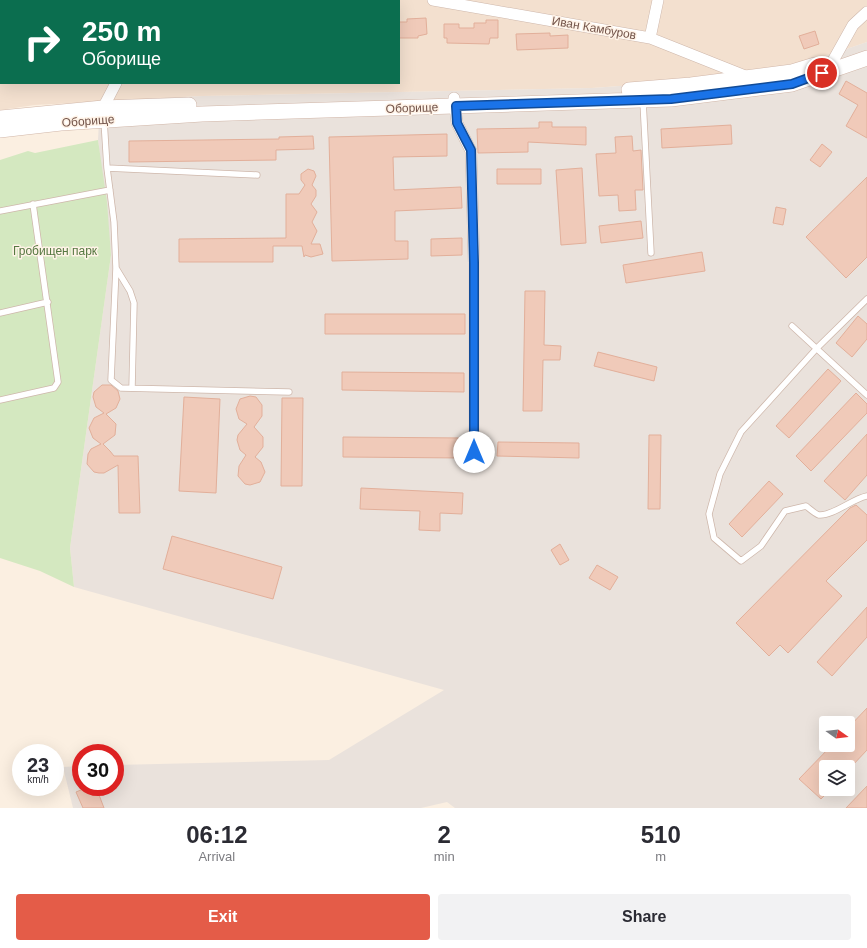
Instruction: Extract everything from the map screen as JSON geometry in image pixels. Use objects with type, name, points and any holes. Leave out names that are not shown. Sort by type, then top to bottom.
[{"type":"main road","name":"Оборище","points":[[0,118],[104,114],[202,114],[455,102],[655,89],[792,72],[867,48]]},
{"type":"main road","name":"Оборище","points":[[455,102],[671,99],[792,84],[867,58]]},
{"type":"main road","name":"Оборище","points":[[0,130],[61,123],[104,114]]},
{"type":"street","name":"Иван Камбуров","points":[[433,0],[650,38],[750,77]]},
{"type":"street","points":[[650,38],[658,0]]},
{"type":"street","points":[[834,59],[854,26],[867,12]]},
{"type":"street","points":[[104,114],[116,84]]},
{"type":"street","points":[[455,102],[457,123],[471,150],[474,263],[474,452]]},
{"type":"lane","points":[[643,100],[651,253]]},
{"type":"lane","points":[[104,114],[107,168],[114,222],[116,268],[111,380],[121,388],[289,392]]},
{"type":"lane","points":[[107,168],[257,175]]},
{"type":"lane","points":[[0,211],[110,190]]},
{"type":"lane","points":[[0,400],[54,388],[58,382],[48,302],[33,204]]},
{"type":"lane","points":[[116,268],[130,291],[134,303],[132,388]]},
{"type":"lane","points":[[867,299],[817,348],[741,432],[720,474],[709,514],[714,538],[741,561],[761,546],[785,511],[806,506],[818,515],[828,514],[848,503],[867,496]]},
{"type":"lane","points":[[0,313],[48,302]]},
{"type":"lane","points":[[792,326],[867,395]]},
{"type":"shaded area","points":[[400,0],[867,0],[867,42],[820,58],[761,70],[675,82],[592,88],[203,96],[35,105],[0,110],[0,84],[400,84]]},
{"type":"shaded area","points":[[867,42],[867,808],[455,808],[447,802],[421,808],[73,808],[64,767],[72,766],[72,796],[124,796],[124,765],[329,760],[444,690],[74,587],[70,548],[111,255],[98,140],[100,101],[203,96],[592,88],[675,82],[761,70],[820,58]]},
{"type":"green space","name":"Гробищен парк","points":[[98,140],[107,202],[111,255],[70,548],[74,587],[40,571],[0,558],[0,160],[28,151],[35,153]]},
{"type":"building","points":[[426,18],[427,34],[418,36],[418,38],[400,38],[400,22],[407,22],[407,19]]},
{"type":"building","points":[[486,20],[498,20],[498,38],[490,38],[489,44],[447,43],[447,38],[444,38],[444,24],[459,24],[459,28],[474,28],[474,23],[486,23]]},
{"type":"building","points":[[815,31],[819,44],[804,49],[799,36]]},
{"type":"building","points":[[550,33],[550,36],[568,35],[568,48],[517,50],[516,34]]},
{"type":"building","points":[[846,81],[867,93],[867,138],[846,126],[858,105],[839,94]]},
{"type":"building","points":[[539,122],[552,122],[552,127],[586,127],[586,145],[528,142],[528,152],[478,153],[477,129],[539,128]]},
{"type":"building","points":[[731,125],[732,144],[662,148],[661,129]]},
{"type":"building","points":[[447,134],[447,156],[393,157],[394,190],[461,187],[462,208],[395,211],[395,241],[408,241],[408,259],[332,261],[329,137]]},
{"type":"building","points":[[313,136],[314,149],[276,150],[276,160],[129,162],[129,141],[279,139],[279,137]]},
{"type":"building","points":[[632,136],[633,151],[641,150],[643,190],[635,190],[636,210],[619,211],[618,195],[599,196],[596,154],[616,153],[615,137]]},
{"type":"building","points":[[822,144],[832,152],[820,167],[810,160]]},
{"type":"building","points":[[582,168],[586,243],[561,245],[556,170]]},
{"type":"building","points":[[308,169],[314,171],[316,176],[312,185],[316,190],[316,196],[311,204],[317,212],[312,222],[317,231],[311,244],[320,244],[323,254],[311,257],[305,255],[304,257],[302,246],[273,246],[273,262],[179,262],[179,239],[286,238],[286,194],[299,194],[305,185],[301,180],[301,174]]},
{"type":"building","points":[[497,169],[541,169],[541,184],[497,184]]},
{"type":"building","points":[[867,177],[867,257],[846,278],[806,237]]},
{"type":"building","points":[[776,207],[786,209],[783,225],[773,223]]},
{"type":"building","points":[[641,221],[643,238],[601,243],[599,226]]},
{"type":"building","points":[[462,238],[462,255],[431,256],[431,239]]},
{"type":"building","points":[[702,252],[705,271],[626,283],[623,265]]},
{"type":"building","points":[[525,291],[545,291],[544,345],[561,346],[560,360],[543,360],[542,411],[523,411]]},
{"type":"building","points":[[325,314],[465,314],[465,334],[325,334]]},
{"type":"building","points":[[858,316],[867,324],[867,339],[852,357],[836,343]]},
{"type":"building","points":[[598,352],[657,367],[654,381],[594,366]]},
{"type":"building","points":[[828,369],[841,381],[789,438],[776,426]]},
{"type":"building","points":[[342,372],[464,373],[464,392],[342,390]]},
{"type":"building","points":[[102,385],[111,385],[118,391],[120,399],[116,408],[106,414],[116,424],[115,435],[103,444],[114,456],[138,456],[140,513],[119,513],[118,465],[104,473],[99,473],[94,472],[87,464],[88,454],[91,449],[101,444],[93,438],[89,428],[94,418],[104,413],[96,407],[93,397],[94,392]]},
{"type":"building","points":[[856,393],[867,404],[867,413],[811,471],[796,456]]},
{"type":"building","points":[[250,396],[256,397],[262,405],[262,416],[254,427],[263,437],[263,447],[255,457],[261,462],[265,472],[260,482],[250,485],[245,484],[238,476],[239,466],[246,455],[240,450],[237,440],[238,435],[247,424],[239,419],[236,409],[240,399]]},
{"type":"building","points":[[184,397],[220,399],[216,493],[179,491]]},
{"type":"building","points":[[282,398],[303,398],[302,486],[281,486]]},
{"type":"building","points":[[867,434],[867,475],[845,500],[824,481]]},
{"type":"building","points":[[649,435],[661,435],[660,509],[648,509]]},
{"type":"building","points":[[343,437],[464,438],[464,458],[343,457]]},
{"type":"building","points":[[498,442],[579,443],[579,458],[497,456]]},
{"type":"building","points":[[769,481],[783,494],[742,537],[729,524]]},
{"type":"building","points":[[361,488],[463,493],[462,514],[440,513],[440,531],[419,530],[420,511],[360,509]]},
{"type":"building","points":[[856,505],[867,515],[867,540],[826,581],[842,596],[788,653],[780,645],[769,656],[736,623],[850,508]]},
{"type":"building","points":[[172,536],[282,567],[273,599],[163,569]]},
{"type":"building","points":[[560,544],[569,560],[560,565],[551,550]]},
{"type":"building","points":[[597,565],[618,577],[610,590],[589,578]]},
{"type":"building","points":[[867,607],[867,637],[832,676],[817,662]]},
{"type":"building","points":[[867,708],[867,750],[855,763],[855,760],[819,760],[819,796],[824,796],[821,799],[799,779],[825,752],[855,752],[855,721]]},
{"type":"building","points":[[867,786],[867,808],[846,808]]},
{"type":"building","points":[[78,796],[99,796],[104,808],[83,808]]},
{"type":"route","points":[[474,452],[474,263],[471,150],[457,123],[456,106],[671,99],[792,84],[822,73]]}]
